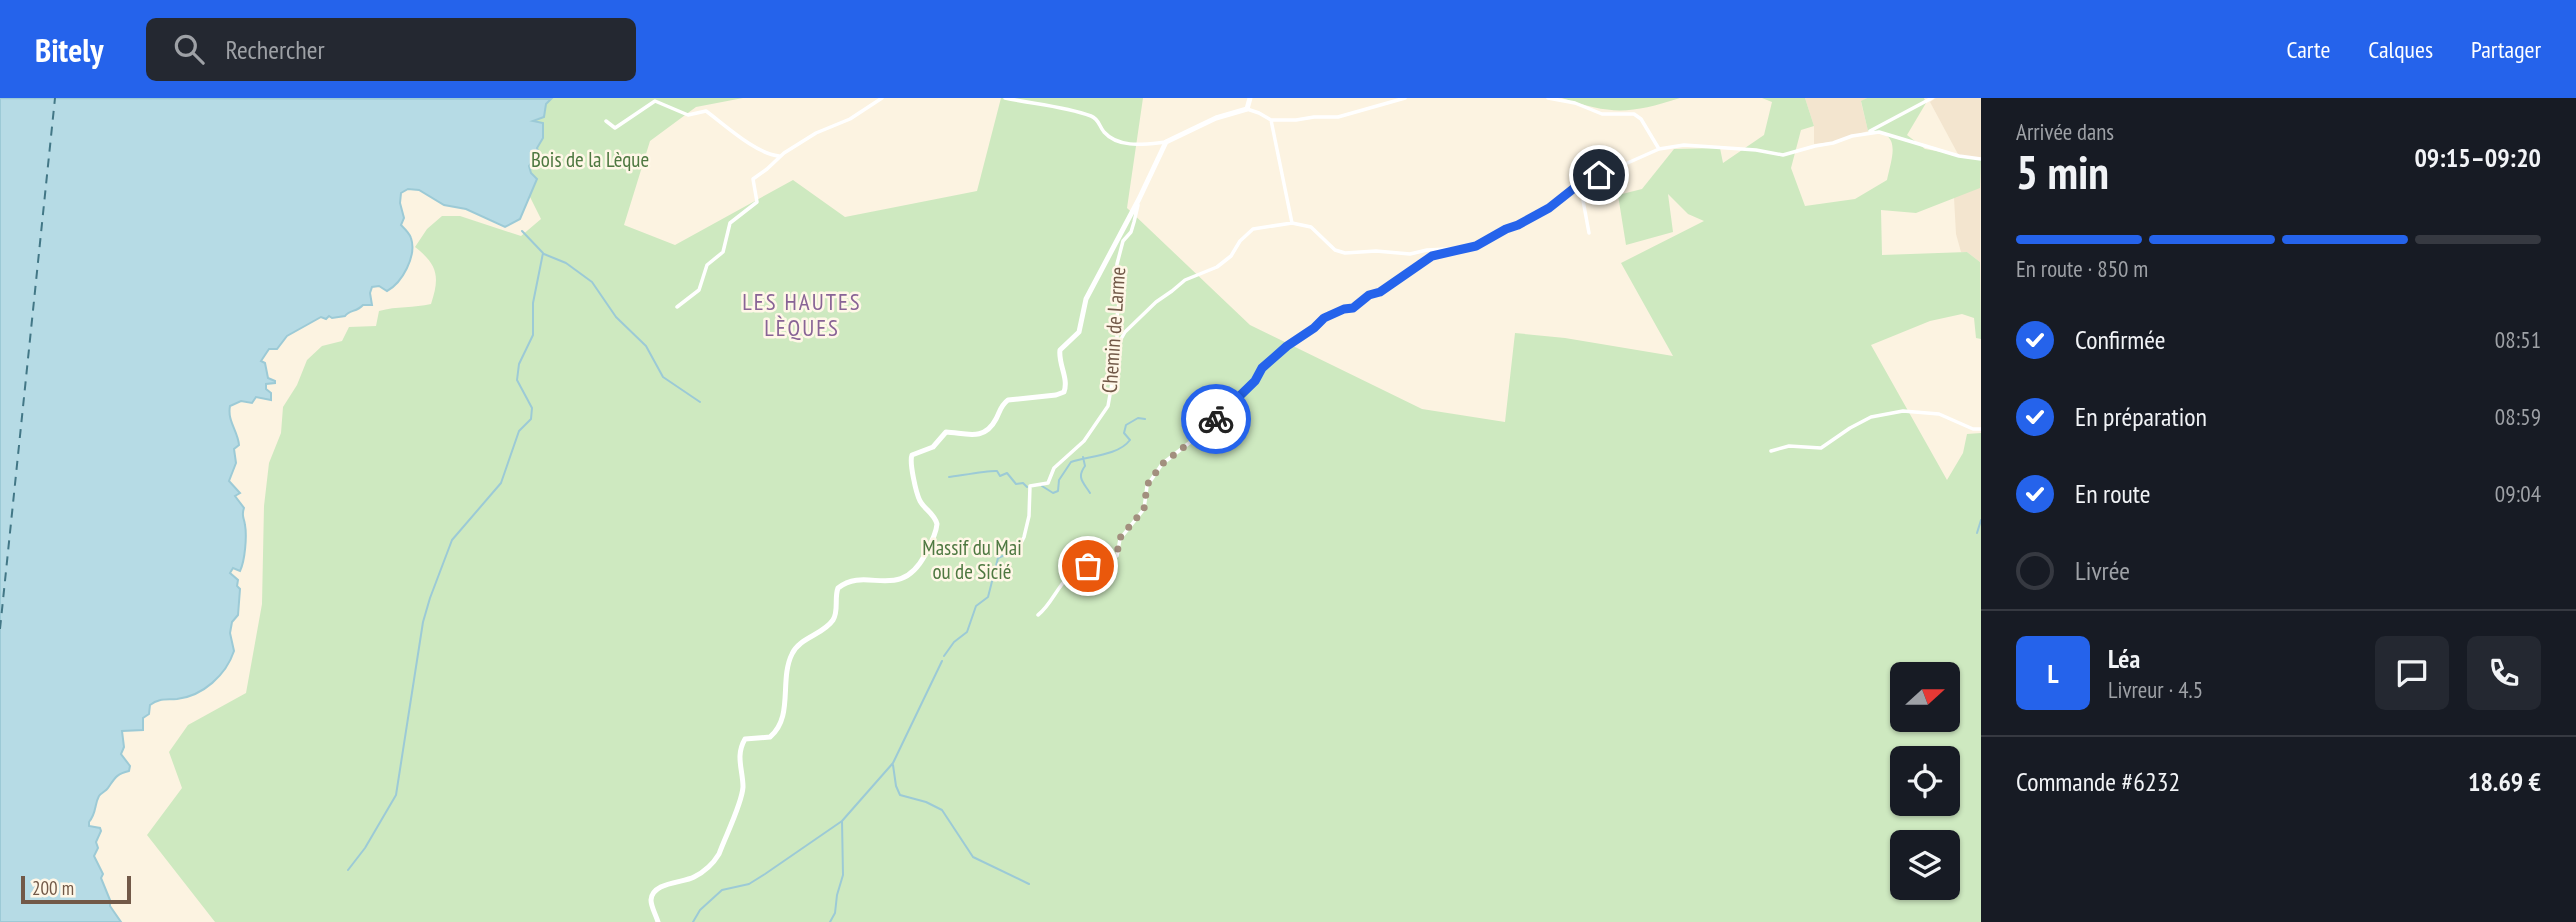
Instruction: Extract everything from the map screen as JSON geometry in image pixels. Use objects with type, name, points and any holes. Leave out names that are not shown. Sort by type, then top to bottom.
[{"type":"street","points":[[677,307],[699,290],[707,265],[723,252],[730,223],[757,202],[752,179],[767,169],[779,156],[816,133],[850,119],[882,98]]},
{"type":"street","points":[[1005,98],[1080,112],[1096,118],[1110,138],[1139,144],[1166,142],[1216,118],[1247,109],[1272,120],[1338,117],[1405,98]]},
{"type":"street","points":[[1247,109],[1250,98]]},
{"type":"street","points":[[1548,98],[1575,103],[1601,114],[1634,114],[1641,119],[1659,149]]},
{"type":"street","points":[[1038,615],[1076,570],[1117,556],[1119,539],[1144,509],[1147,485],[1162,464],[1202,433],[1255,381],[1262,368],[1333,313],[1353,308],[1432,256],[1476,246],[1549,208],[1580,184],[1659,149],[1684,145],[1756,150],[1783,155],[1868,132],[1932,98]]},
{"type":"street","points":[[606,121],[615,128],[655,101],[688,115],[706,111],[749,143],[772,156],[779,156]]},
{"type":"street","points":[[1272,120],[1292,223]]},
{"type":"street","points":[[1868,132],[1896,136],[1959,156],[1981,159]]},
{"type":"street","points":[[658,922],[651,901],[652,895],[659,888],[693,878],[714,862],[719,854],[743,787],[739,765],[740,747],[745,739],[770,737],[779,727],[791,655],[802,642],[827,627],[834,619],[838,588],[849,582],[901,579],[912,572],[924,556],[937,524],[934,515],[919,498],[910,464],[912,455],[933,447],[946,432],[970,436],[985,432],[994,422],[1002,404],[1008,400],[1064,392],[1066,383],[1060,350],[1079,332],[1086,299],[1166,142]]},
{"type":"street","points":[[1580,184],[1588,233]]},
{"type":"street","name":"Chemin de Larme","points":[[1017,551],[1029,516],[1030,486],[1045,486],[1048,483],[1059,461],[1084,441],[1108,406],[1112,383],[1107,369],[1117,346],[1120,296],[1116,284],[1117,264],[1123,241],[1134,222],[1139,199]]},
{"type":"street","points":[[1117,346],[1125,332],[1149,308],[1194,275],[1217,267],[1231,256],[1253,229],[1292,223],[1315,230],[1339,253],[1376,251],[1410,254],[1427,250],[1457,249]]},
{"type":"street","points":[[1771,451],[1789,446],[1821,448],[1871,417],[1903,411],[1939,414],[1973,429],[1981,429]]},
{"type":"shaded area","points":[[1805,98],[1867,98],[1861,102],[1868,131],[1833,142],[1814,144],[1814,126]]},
{"type":"shaded area","points":[[1936,98],[1981,98],[1980,262],[1967,252],[1961,252],[1956,234],[1954,198],[1959,156],[1930,102]]},
{"type":"green space","name":"Massif du Mai ou de Sicié","points":[[550,98],[743,98],[696,107],[650,141],[624,225],[675,245],[793,180],[845,217],[977,191],[1001,98],[1143,98],[1127,208],[1250,325],[1422,409],[1505,422],[1515,333],[1565,338],[1673,356],[1621,263],[1704,221],[1688,214],[1668,194],[1673,232],[1626,245],[1618,195],[1642,189],[1674,149],[1720,148],[1723,163],[1764,135],[1772,102],[1762,98],[1805,98],[1814,126],[1801,130],[1791,168],[1805,206],[1855,199],[1887,180],[1892,154],[1891,140],[1886,135],[1868,131],[1861,101],[1867,98],[1924,98],[1926,103],[1907,135],[1925,149],[1981,159],[1980,188],[1916,213],[1881,210],[1882,255],[1967,252],[1980,262],[1981,339],[1976,338],[1974,318],[1962,314],[1930,321],[1871,345],[1947,480],[1963,453],[1967,434],[1981,433],[1981,922],[215,922],[147,835],[182,788],[169,752],[188,725],[246,693],[262,604],[264,506],[269,463],[281,433],[283,407],[297,385],[307,360],[322,346],[342,341],[349,327],[376,326],[379,311],[431,304],[436,286],[435,272],[433,266],[415,247],[427,229],[442,216],[460,216],[521,236],[541,219],[529,195],[537,179],[529,166],[539,153],[537,149],[543,134],[533,121],[545,113],[546,103]]},
{"type":"green space","points":[[1562,98],[1680,98],[1634,110],[1608,110]]},
{"type":"water","points":[[0,98],[551,99],[546,104],[544,117],[533,121],[543,123],[543,138],[537,148],[539,153],[529,166],[537,179],[520,219],[505,227],[466,209],[444,205],[419,190],[408,189],[401,193],[400,203],[404,218],[401,225],[410,236],[412,253],[398,282],[387,291],[379,286],[372,287],[372,305],[363,305],[345,316],[329,316],[326,319],[321,317],[287,336],[277,349],[269,349],[261,361],[265,363],[268,378],[275,381],[266,384],[271,400],[256,397],[252,403],[241,401],[230,406],[230,416],[239,445],[234,449],[236,463],[229,481],[240,493],[235,496],[244,508],[246,535],[242,567],[240,571],[233,568],[230,573],[238,580],[237,586],[240,589],[238,615],[232,622],[230,633],[234,651],[219,676],[204,689],[187,697],[153,703],[150,705],[149,714],[143,718],[143,730],[122,731],[124,747],[121,754],[130,766],[129,771],[116,777],[99,796],[89,822],[89,826],[100,828],[101,831],[94,856],[103,874],[101,878],[110,906],[121,922],[0,922]]},
{"type":"waterway","points":[[348,870],[365,848],[396,795],[423,622],[452,540],[501,483],[519,431],[531,419],[532,408],[517,380],[519,364],[533,335],[533,303],[543,253],[522,231]]},
{"type":"waterway","points":[[544,254],[566,263],[592,282],[616,317],[646,346],[663,377],[700,402]]},
{"type":"waterway","points":[[1042,486],[1053,493],[1058,491],[1059,480],[1071,462],[1102,455],[1125,445],[1130,440],[1124,433],[1126,425],[1138,418],[1145,419]]},
{"type":"waterway","points":[[1083,457],[1085,466],[1081,477],[1090,493]]},
{"type":"waterway","points":[[949,477],[997,471],[1000,476],[1007,473],[1016,484],[1023,483],[1027,487]]},
{"type":"waterway","points":[[1977,533],[1981,520]]},
{"type":"waterway","points":[[944,656],[954,642],[967,632],[976,606],[988,597],[998,558],[1012,552]]},
{"type":"waterway","points":[[693,922],[700,910],[722,890],[749,884],[842,821],[893,763],[942,661]]},
{"type":"waterway","points":[[893,765],[900,795],[926,802],[942,810],[973,857],[1029,884]]},
{"type":"waterway","points":[[830,922],[835,913],[843,875],[842,821]]},
{"type":"ferry route","points":[[0,629],[55,98]]},
{"type":"way so far","points":[[1088,566],[1117,556],[1119,539],[1144,509],[1147,485],[1162,464],[1216,419]]},
{"type":"district","name":"LES HAUTES LÈQUES","points":[[802,315]]},
{"type":"route","points":[[1216,419],[1255,381],[1262,368],[1324,318],[1353,308],[1432,256],[1476,246],[1518,225],[1549,208],[1578,185],[1599,175]]},
{"type":"park label","name":"Bois de la Lèque","points":[[590,160]]}]
